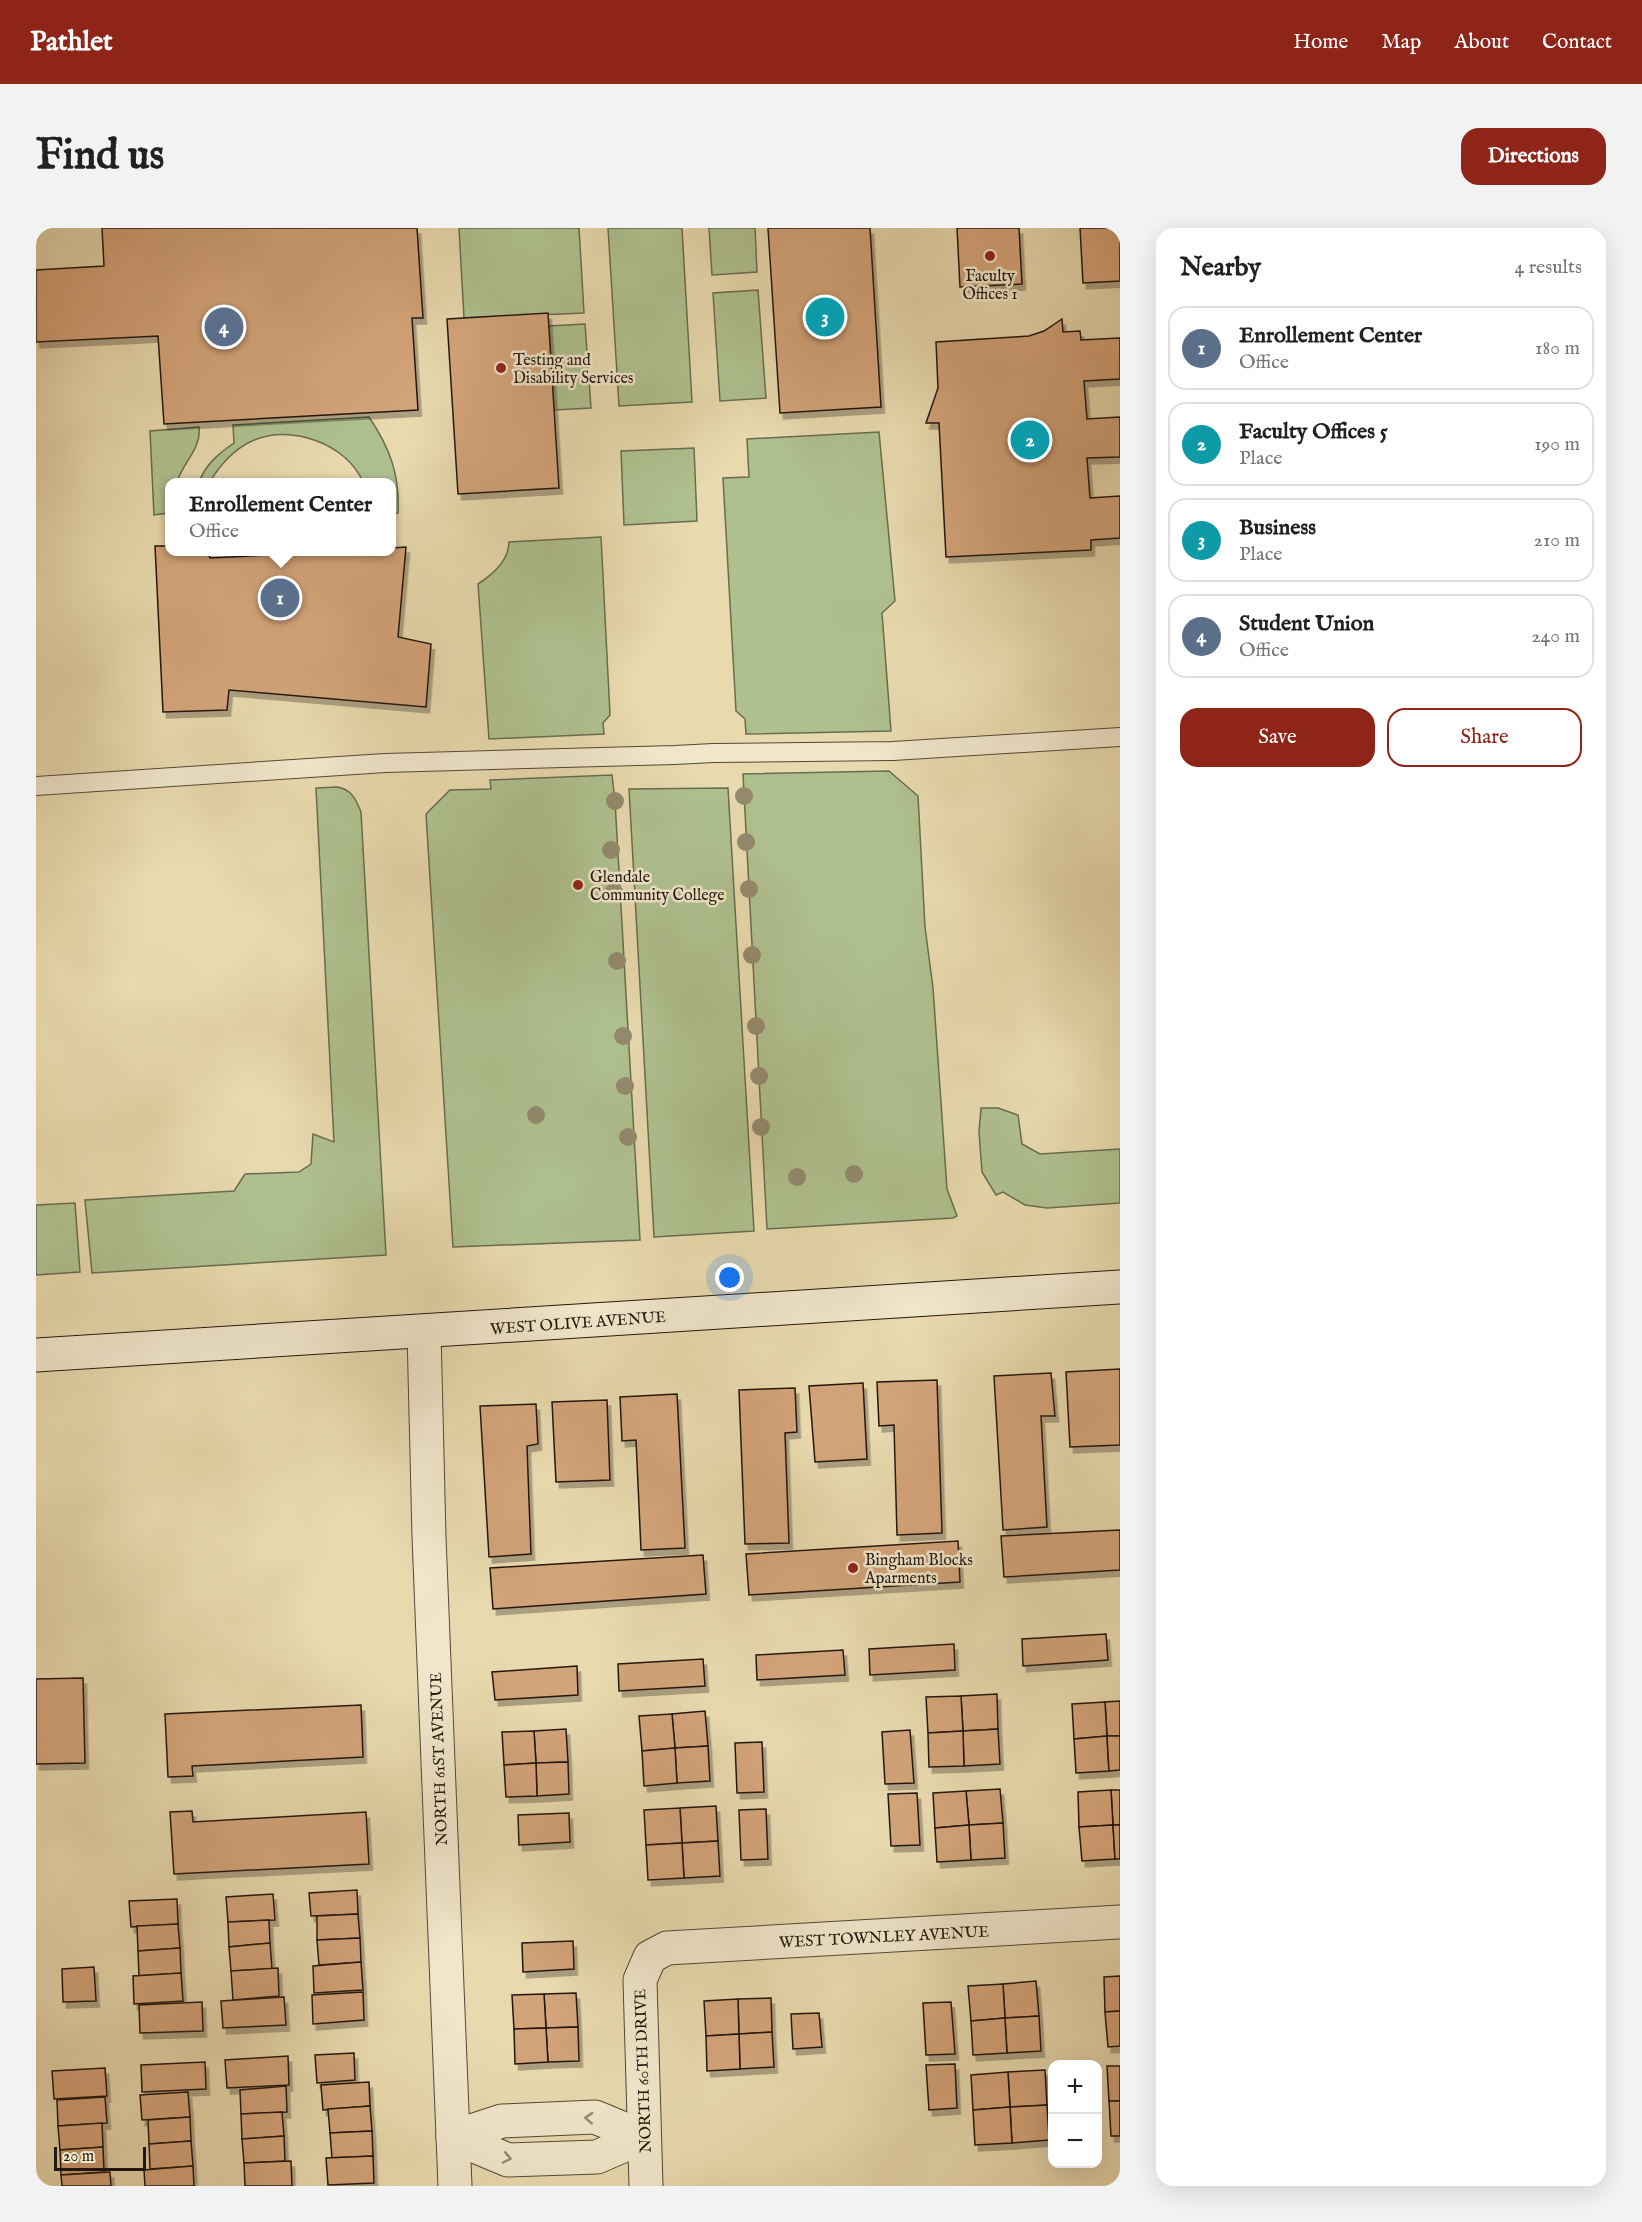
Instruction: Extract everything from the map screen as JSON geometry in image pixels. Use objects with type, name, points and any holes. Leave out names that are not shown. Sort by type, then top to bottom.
[{"type":"street","name":"WEST OLIVE AVENUE","points":[[36,1355],[1120,1287]]},
{"type":"street","name":"NORTH 61ST AVENUE","points":[[424,1331],[429,1537],[455,2186]]},
{"type":"street","name":"WEST TOWNLEY AVENUE","points":[[650,1957],[667,1948],[1120,1922]]},
{"type":"street","name":"NORTH 60TH DRIVE","points":[[646,2186],[640,1980],[650,1957]]},
{"type":"street","points":[[453,2137],[502,2121],[595,2117],[644,2137]]},
{"type":"lane","points":[[36,786],[386,763],[713,753],[892,751],[1120,737]]},
{"type":"green space","points":[[459,228],[579,228],[584,313],[464,318]]},
{"type":"green space","points":[[608,228],[682,228],[692,402],[619,406]]},
{"type":"green space","points":[[709,228],[755,228],[757,272],[712,275]]},
{"type":"green space","points":[[758,290],[766,398],[720,401],[713,293]]},
{"type":"green space","points":[[585,324],[591,408],[554,410],[549,326]]},
{"type":"green space","points":[[369,417],[388,451],[396,478],[361,478],[344,457],[331,448],[300,436],[283,434],[252,441],[228,458],[213,478],[201,478],[213,460],[234,443],[233,425]]},
{"type":"green space","points":[[199,427],[198,442],[179,478],[165,478],[165,514],[154,515],[150,431]]},
{"type":"green space","points":[[879,432],[895,601],[882,613],[891,731],[746,734],[745,719],[736,711],[723,478],[749,477],[747,439]]},
{"type":"green space","points":[[694,448],[697,521],[624,525],[621,451]]},
{"type":"green space","points":[[396,480],[398,499],[398,513],[396,513]]},
{"type":"green space","points":[[601,537],[610,715],[603,723],[604,734],[489,739],[478,584],[494,572],[503,561],[509,542]]},
{"type":"green space","points":[[889,771],[918,796],[925,927],[933,988],[947,1189],[957,1216],[767,1229],[743,774]]},
{"type":"green space","points":[[612,775],[640,1240],[453,1247],[426,814],[450,790],[491,789],[490,780]]},
{"type":"green space","points":[[337,787],[352,795],[361,812],[386,1255],[92,1273],[85,1200],[234,1191],[245,1174],[299,1172],[311,1164],[313,1134],[334,1142],[316,788]]},
{"type":"green space","points":[[728,788],[754,1231],[654,1237],[629,789]]},
{"type":"green space","points":[[981,1108],[998,1108],[1018,1115],[1022,1144],[1040,1154],[1120,1149],[1120,1203],[1047,1208],[1025,1205],[1003,1192],[996,1195],[982,1172],[979,1132]]},
{"type":"green space","points":[[75,1203],[80,1272],[36,1275],[36,1205]]},
{"type":"building","points":[[102,228],[417,228],[423,318],[412,318],[418,410],[164,424],[158,336],[36,342],[36,270],[104,266]]},
{"type":"building","points":[[768,228],[870,228],[881,407],[780,413]]},
{"type":"building","name":"Faculty Offices 1","points":[[957,228],[1019,228],[1022,284],[960,287]]},
{"type":"building","points":[[1080,228],[1120,228],[1120,281],[1083,283]]},
{"type":"building","name":"Testing and Disability Services","points":[[548,313],[559,488],[458,494],[447,319]]},
{"type":"building","points":[[1062,319],[1063,332],[1080,331],[1081,340],[1120,338],[1120,379],[1084,381],[1087,419],[1120,417],[1120,457],[1087,458],[1090,498],[1120,496],[1120,538],[1091,540],[1091,550],[946,557],[939,423],[926,423],[938,388],[936,342],[1029,336],[1044,331]]},
{"type":"building","points":[[155,546],[165,546],[165,556],[209,556],[210,558],[396,556],[396,548],[406,547],[398,637],[431,644],[426,707],[229,690],[227,710],[163,712]]},
{"type":"building","points":[[1120,1369],[1120,1445],[1070,1447],[1066,1372]]},
{"type":"building","name":"Bingham Blocks Aparments","points":[[1051,1373],[1055,1416],[1041,1416],[1047,1527],[1003,1530],[994,1376]]},
{"type":"building","name":"Bingham Blocks Aparments","points":[[937,1380],[942,1533],[897,1535],[894,1425],[879,1426],[877,1382]]},
{"type":"building","points":[[863,1383],[867,1459],[815,1462],[809,1386]]},
{"type":"building","points":[[795,1388],[797,1432],[785,1433],[789,1543],[745,1544],[739,1390]]},
{"type":"building","points":[[677,1394],[685,1548],[641,1550],[636,1440],[622,1441],[620,1397]]},
{"type":"building","points":[[607,1400],[610,1480],[556,1482],[552,1402]]},
{"type":"building","points":[[536,1404],[538,1444],[527,1446],[531,1554],[489,1557],[480,1406]]},
{"type":"building","name":"Bingham Blocks Aparments","points":[[1120,1530],[1120,1570],[1004,1577],[1001,1536]]},
{"type":"building","name":"Bingham Blocks Aparments","points":[[958,1541],[960,1582],[749,1595],[746,1554]]},
{"type":"building","points":[[703,1555],[706,1594],[493,1609],[490,1568]]},
{"type":"building","points":[[1106,1634],[1108,1660],[1023,1666],[1022,1639]]},
{"type":"building","points":[[954,1644],[955,1670],[870,1675],[869,1649]]},
{"type":"building","points":[[843,1650],[845,1675],[757,1680],[756,1655]]},
{"type":"building","points":[[703,1659],[705,1686],[619,1691],[618,1664]]},
{"type":"building","points":[[577,1666],[578,1695],[495,1700],[492,1672]]},
{"type":"building","points":[[83,1678],[85,1763],[36,1764],[36,1679]]},
{"type":"building","points":[[997,1694],[998,1729],[963,1731],[961,1696]]},
{"type":"building","points":[[961,1696],[963,1731],[928,1733],[926,1697]]},
{"type":"building","points":[[1120,1701],[1120,1736],[1107,1736],[1105,1702]]},
{"type":"building","points":[[1105,1702],[1107,1736],[1074,1739],[1072,1704]]},
{"type":"building","points":[[361,1705],[363,1757],[192,1766],[193,1776],[168,1777],[165,1714]]},
{"type":"building","points":[[705,1711],[708,1746],[675,1748],[672,1714]]},
{"type":"building","points":[[672,1714],[675,1748],[642,1751],[639,1716]]},
{"type":"building","points":[[566,1729],[568,1762],[536,1763],[534,1731]]},
{"type":"building","points":[[998,1729],[1000,1764],[964,1766],[963,1731]]},
{"type":"building","points":[[910,1730],[914,1783],[885,1784],[882,1732]]},
{"type":"building","points":[[534,1731],[536,1763],[504,1765],[502,1732]]},
{"type":"building","points":[[963,1731],[964,1766],[929,1767],[928,1733]]},
{"type":"building","points":[[1107,1736],[1109,1771],[1076,1773],[1074,1739]]},
{"type":"building","points":[[1107,1736],[1120,1736],[1120,1770],[1109,1771]]},
{"type":"building","points":[[762,1742],[764,1792],[737,1793],[735,1743]]},
{"type":"building","points":[[708,1746],[710,1781],[677,1783],[675,1748]]},
{"type":"building","points":[[675,1748],[677,1783],[644,1786],[642,1751]]},
{"type":"building","points":[[568,1762],[569,1794],[537,1796],[536,1763]]},
{"type":"building","points":[[536,1763],[537,1796],[506,1797],[504,1765]]},
{"type":"building","points":[[1000,1789],[1003,1823],[969,1825],[966,1791]]},
{"type":"building","points":[[1111,1790],[1120,1790],[1120,1825],[1113,1825]]},
{"type":"building","points":[[1111,1790],[1113,1825],[1079,1827],[1078,1792]]},
{"type":"building","points":[[966,1791],[969,1825],[935,1828],[933,1793]]},
{"type":"building","points":[[917,1793],[920,1845],[891,1846],[888,1794]]},
{"type":"building","points":[[716,1806],[718,1841],[682,1843],[680,1808]]},
{"type":"building","points":[[680,1808],[682,1843],[646,1845],[644,1810]]},
{"type":"building","points":[[766,1809],[768,1859],[741,1860],[739,1810]]},
{"type":"building","points":[[192,1811],[193,1822],[366,1812],[369,1864],[174,1874],[170,1812]]},
{"type":"building","points":[[569,1813],[570,1842],[519,1845],[518,1815]]},
{"type":"building","points":[[1003,1823],[1005,1858],[971,1860],[969,1825]]},
{"type":"building","points":[[969,1825],[971,1860],[937,1862],[935,1828]]},
{"type":"building","points":[[1113,1825],[1115,1859],[1082,1861],[1079,1827]]},
{"type":"building","points":[[1113,1825],[1120,1825],[1120,1859],[1115,1859]]},
{"type":"building","points":[[718,1841],[720,1876],[684,1878],[682,1843]]},
{"type":"building","points":[[682,1843],[684,1878],[648,1880],[646,1845]]},
{"type":"building","points":[[357,1890],[358,1914],[311,1916],[309,1893]]},
{"type":"building","points":[[273,1894],[275,1920],[228,1922],[226,1897]]},
{"type":"building","points":[[177,1899],[178,1924],[131,1927],[129,1901]]},
{"type":"building","points":[[358,1914],[360,1938],[317,1940],[317,1916]]},
{"type":"building","points":[[269,1920],[270,1943],[229,1947],[228,1922]]},
{"type":"building","points":[[178,1924],[180,1948],[138,1951],[137,1926]]},
{"type":"building","points":[[360,1938],[361,1962],[319,1965],[317,1940]]},
{"type":"building","points":[[573,1941],[574,1969],[523,1972],[522,1943]]},
{"type":"building","points":[[270,1943],[272,1969],[231,1971],[229,1947]]},
{"type":"building","points":[[180,1948],[181,1973],[139,1976],[138,1951]]},
{"type":"building","points":[[361,1962],[363,1990],[314,1993],[313,1966]]},
{"type":"building","points":[[94,1967],[96,2001],[63,2002],[62,1969]]},
{"type":"building","points":[[278,1968],[279,1996],[233,2000],[231,1971]]},
{"type":"building","points":[[181,1973],[183,2001],[134,2004],[133,1976]]},
{"type":"building","points":[[1120,1976],[1120,2011],[1105,2012],[1104,1977]]},
{"type":"building","points":[[1036,1981],[1039,2016],[1005,2018],[1003,1984]]},
{"type":"building","points":[[1003,1984],[1005,2018],[971,2021],[968,1986]]},
{"type":"building","points":[[363,1992],[364,2020],[313,2024],[312,1995]]},
{"type":"building","points":[[576,1993],[578,2027],[546,2028],[544,1994]]},
{"type":"building","points":[[544,1994],[546,2028],[514,2029],[512,1995]]},
{"type":"building","points":[[284,1997],[286,2025],[223,2028],[221,2001]]},
{"type":"building","points":[[771,1998],[772,2032],[739,2034],[738,1999]]},
{"type":"building","points":[[738,1999],[739,2034],[706,2036],[704,2001]]},
{"type":"building","points":[[202,2002],[203,2031],[140,2033],[139,2005]]},
{"type":"building","points":[[951,2002],[955,2054],[926,2055],[923,2003]]},
{"type":"building","points":[[1120,2011],[1120,2046],[1108,2047],[1105,2012]]},
{"type":"building","points":[[819,2013],[822,2047],[793,2049],[791,2014]]},
{"type":"building","points":[[1039,2016],[1041,2051],[1007,2053],[1005,2018]]},
{"type":"building","points":[[1005,2018],[1007,2053],[973,2055],[971,2021]]},
{"type":"building","points":[[578,2027],[579,2061],[548,2062],[546,2028]]},
{"type":"building","points":[[546,2028],[548,2062],[515,2064],[514,2029]]},
{"type":"building","points":[[772,2032],[774,2067],[740,2069],[739,2034]]},
{"type":"building","points":[[739,2034],[740,2069],[707,2071],[706,2036]]},
{"type":"building","points":[[354,2053],[355,2080],[317,2083],[315,2055]]},
{"type":"building","points":[[288,2056],[289,2085],[227,2088],[225,2060]]},
{"type":"building","points":[[205,2062],[206,2089],[142,2092],[141,2065]]},
{"type":"building","points":[[955,2064],[957,2108],[929,2110],[926,2065]]},
{"type":"building","points":[[1107,2066],[1120,2066],[1120,2101],[1109,2101]]},
{"type":"building","points":[[105,2068],[107,2096],[54,2099],[52,2071]]},
{"type":"building","points":[[1045,2070],[1047,2105],[1010,2107],[1008,2072]]},
{"type":"building","points":[[1008,2072],[1010,2107],[973,2110],[971,2075]]},
{"type":"building","points":[[369,2082],[370,2106],[323,2110],[321,2085]]},
{"type":"building","points":[[286,2086],[287,2112],[241,2114],[240,2090]]},
{"type":"building","points":[[188,2092],[190,2117],[142,2120],[140,2095]]},
{"type":"building","points":[[105,2097],[107,2123],[58,2126],[57,2100]]},
{"type":"building","points":[[1109,2101],[1120,2101],[1120,2136],[1111,2136]]},
{"type":"building","points":[[1047,2105],[1048,2140],[1012,2143],[1010,2107]]},
{"type":"building","points":[[370,2106],[372,2131],[330,2133],[328,2109]]},
{"type":"building","points":[[1010,2107],[1012,2143],[975,2145],[973,2110]]},
{"type":"building","points":[[282,2112],[284,2136],[242,2139],[241,2114]]},
{"type":"building","points":[[190,2117],[191,2141],[149,2144],[148,2120]]},
{"type":"building","points":[[102,2123],[103,2147],[60,2150],[58,2126]]},
{"type":"building","points":[[372,2131],[373,2156],[332,2158],[330,2133]]},
{"type":"building","points":[[284,2136],[285,2161],[244,2163],[242,2139]]},
{"type":"building","points":[[191,2141],[193,2166],[150,2169],[149,2144]]},
{"type":"building","points":[[103,2147],[104,2172],[61,2175],[60,2150]]},
{"type":"building","points":[[373,2156],[374,2183],[328,2185],[326,2158]]},
{"type":"building","points":[[291,2161],[292,2186],[245,2186],[244,2163]]},
{"type":"building","points":[[193,2166],[194,2186],[145,2186],[144,2170]]},
{"type":"building","points":[[110,2172],[111,2186],[62,2186],[61,2175]]},
{"type":"place","name":"Faculty Offices 1","points":[[990,256]]},
{"type":"place","name":"Business","points":[[825,317]]},
{"type":"place","name":"Student Union","points":[[224,327]]},
{"type":"place","name":"Testing and Disability Services","points":[[501,368]]},
{"type":"place","name":"Faculty Offices 5","points":[[1030,440]]},
{"type":"place","name":"Enrollement Center","points":[[280,598]]},
{"type":"place","name":"Glendale Community College","points":[[578,885]]},
{"type":"place","name":"Bingham Blocks Aparments","points":[[853,1568]]}]
